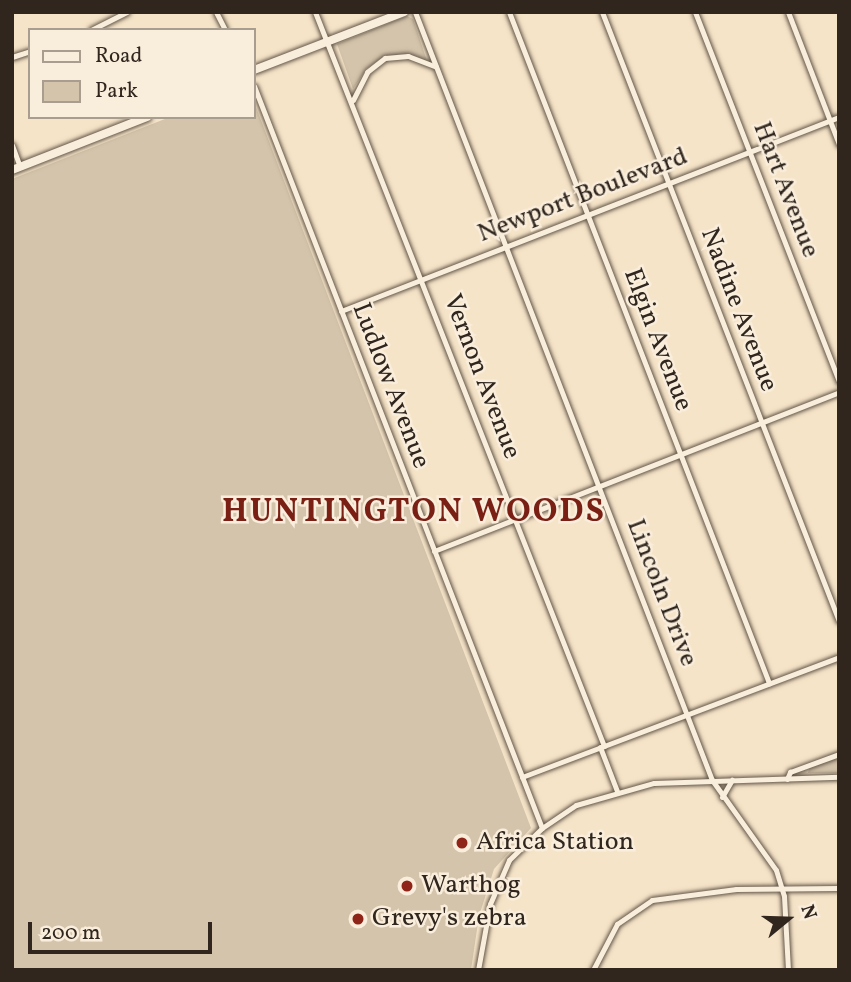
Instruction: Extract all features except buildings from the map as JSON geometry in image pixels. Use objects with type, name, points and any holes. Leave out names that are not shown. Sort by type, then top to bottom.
[{"type":"street","points":[[95,28],[127,12]]},
{"type":"street","points":[[216,12],[224,28]]},
{"type":"street","name":"Vernon Avenue","points":[[315,12],[330,41],[516,519],[617,791]]},
{"type":"street","points":[[256,69],[404,12]]},
{"type":"street","name":"Lincoln Drive","points":[[415,12],[712,780],[722,797],[769,856],[781,886],[788,970]]},
{"type":"street","name":"Elgin Avenue","points":[[509,12],[769,682]]},
{"type":"street","name":"Nadine Avenue","points":[[602,12],[839,621]]},
{"type":"street","name":"Hart Avenue","points":[[695,12],[839,383]]},
{"type":"street","points":[[788,12],[839,144]]},
{"type":"street","points":[[353,100],[366,72],[386,58],[408,56],[436,67]]},
{"type":"street","name":"Ludlow Avenue","points":[[256,91],[542,828]]},
{"type":"street","name":"Newport Boulevard","points":[[341,311],[839,117]]},
{"type":"street","points":[[12,145],[16,168],[142,119]]},
{"type":"street","points":[[434,551],[839,392]]},
{"type":"street","points":[[522,778],[839,657]]},
{"type":"street","points":[[787,779],[804,766],[839,754]]},
{"type":"street","points":[[804,766],[805,779]]},
{"type":"street","points":[[478,970],[497,881],[513,854],[542,828],[576,805],[617,791],[712,780],[839,777]]},
{"type":"street","points":[[722,797],[732,780]]},
{"type":"street","points":[[593,970],[617,924],[646,902],[698,891],[781,886],[839,888]]},
{"type":"green space","points":[[407,16],[413,19],[427,61],[402,54],[384,57],[367,68],[353,89],[337,44]]},
{"type":"green space","points":[[256,107],[531,828],[494,869],[479,916],[471,970],[12,970],[12,179],[165,119],[256,119]]},
{"type":"green space","points":[[839,756],[839,773],[808,773],[809,768]]},
{"type":"place","name":"Africa Station","points":[[462,843]]},
{"type":"place","name":"Warthog","points":[[407,886]]},
{"type":"place","name":"Grevy's zebra","points":[[358,919]]},
{"type":"district","name":"HUNTINGTON WOODS","points":[[414,514]]}]
